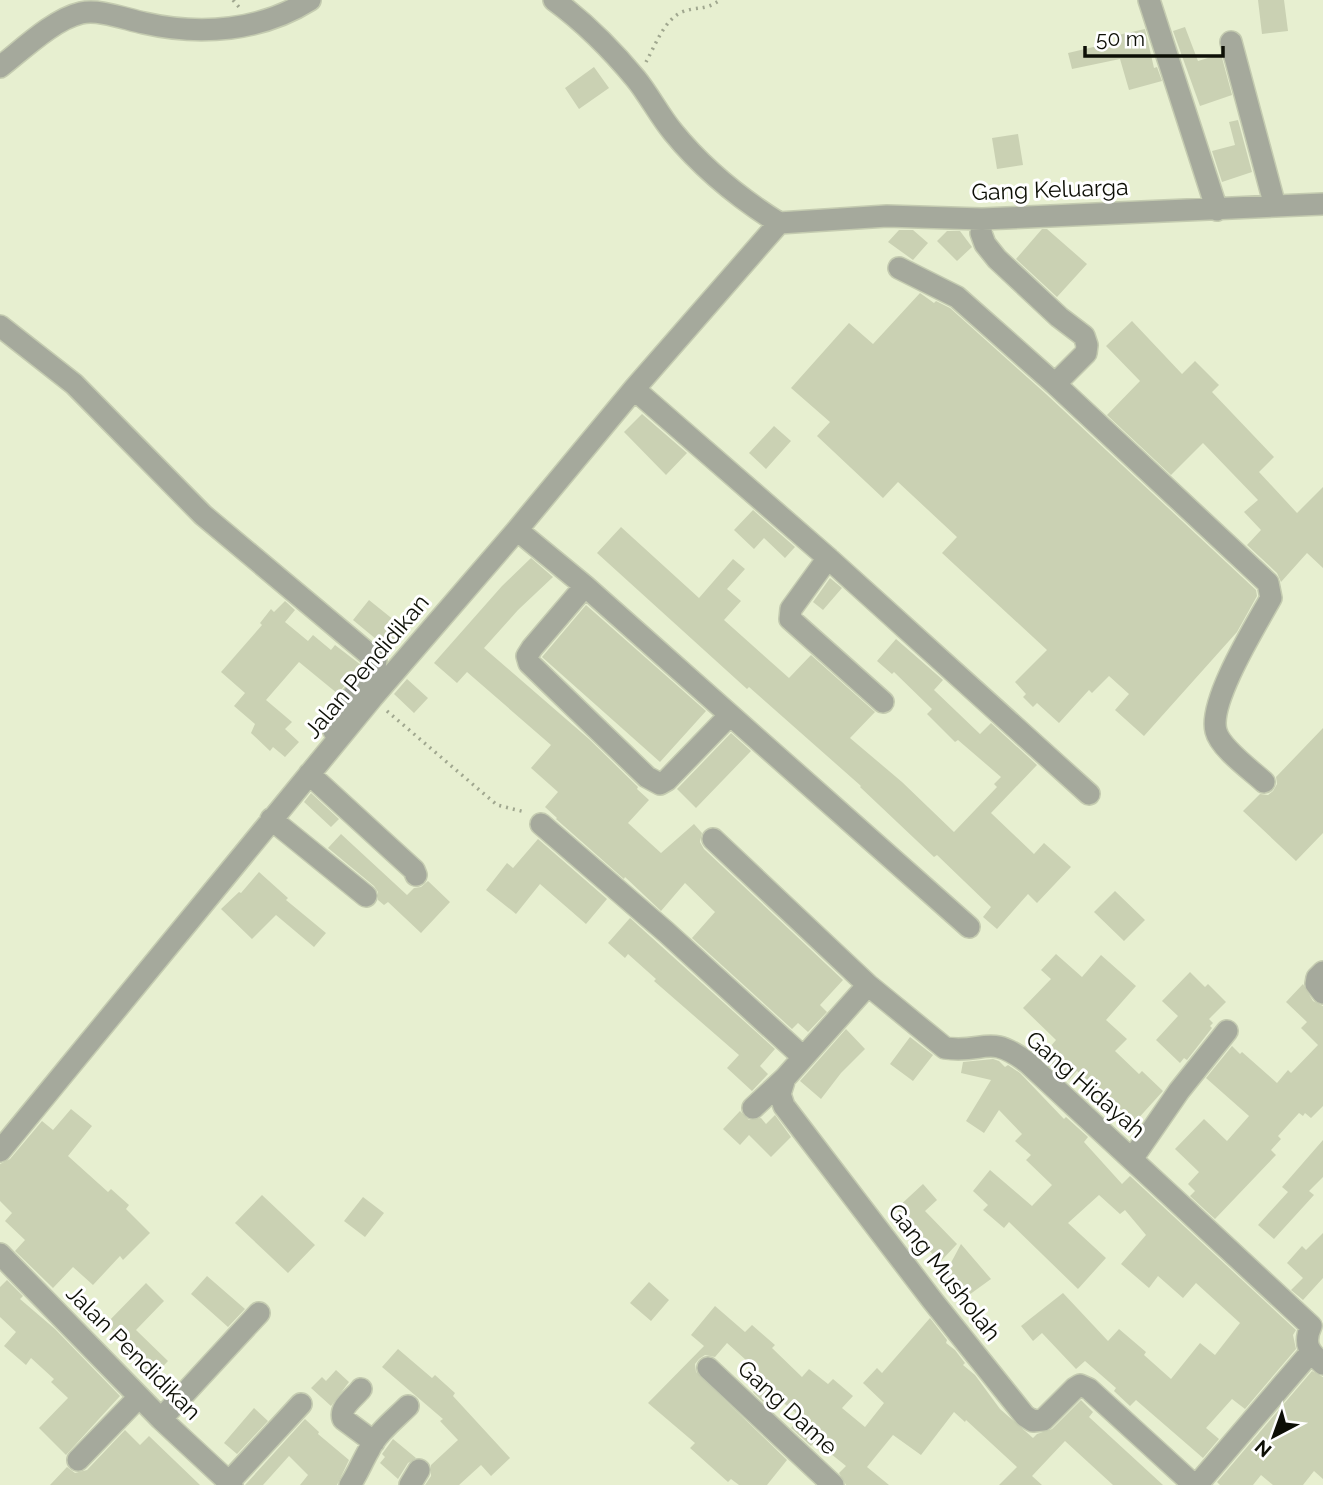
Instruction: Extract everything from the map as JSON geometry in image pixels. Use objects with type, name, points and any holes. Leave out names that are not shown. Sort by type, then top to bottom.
[{"type":"street","points":[[0,66],[53,27],[83,12],[193,30],[225,29],[290,13],[310,0]]},
{"type":"street","points":[[554,0],[579,19],[637,80],[673,132],[702,164],[743,201],[779,223]]},
{"type":"street","points":[[1149,0],[1217,210]]},
{"type":"street","points":[[1230,42],[1275,206]]},
{"type":"street","name":"Gang Keluarga","points":[[779,223],[887,216],[982,219],[1323,204]]},
{"type":"street","points":[[982,219],[981,233],[996,259],[1059,317],[1084,336],[1086,353],[1055,384]]},
{"type":"street","name":"Jalan Pendidikan","points":[[0,1151],[372,698],[779,223]]},
{"type":"street","points":[[899,268],[957,297],[1055,384],[1268,583],[1271,598],[1239,655],[1215,713],[1216,733],[1226,748],[1264,782]]},
{"type":"street","points":[[0,326],[74,384],[203,515],[376,660],[375,668],[334,720],[332,727],[338,739]]},
{"type":"street","points":[[634,389],[828,558],[1089,794]]},
{"type":"street","points":[[517,530],[585,586],[969,927]]},
{"type":"street","points":[[828,558],[791,609],[790,619],[883,702]]},
{"type":"street","points":[[585,586],[527,656],[529,663],[647,777],[660,784],[667,780],[729,716]]},
{"type":"street","points":[[309,774],[414,870],[416,875]]},
{"type":"street","points":[[271,819],[366,896]]},
{"type":"street","points":[[541,824],[666,932],[803,1058]]},
{"type":"street","name":"Gang Hidayah","points":[[713,839],[868,985],[945,1048],[991,1045],[1011,1049],[1317,1321],[1306,1341],[1317,1358]]},
{"type":"street","points":[[1323,972],[1317,978],[1316,984],[1323,993]]},
{"type":"street","points":[[753,1108],[785,1078],[868,985]]},
{"type":"street","points":[[1132,1159],[1179,1091],[1227,1031]]},
{"type":"street","name":"Gang Musholah","points":[[785,1078],[780,1094],[785,1106],[932,1300],[1025,1416],[1034,1421],[1043,1420],[1080,1385],[1089,1389],[1195,1485]]},
{"type":"street","name":"Jalan Pendidikan","points":[[3,1264],[161,1419],[231,1483]]},
{"type":"street","points":[[161,1419],[259,1313]]},
{"type":"street","points":[[1195,1485],[1317,1358]]},
{"type":"street","name":"Gang Dame","points":[[708,1368],[833,1485]]},
{"type":"street","points":[[361,1390],[343,1409],[341,1415],[374,1442]]},
{"type":"street","points":[[78,1460],[139,1397]]},
{"type":"street","points":[[231,1483],[302,1404]]},
{"type":"street","points":[[349,1485],[361,1470],[374,1442],[408,1406]]},
{"type":"path","points":[[637,80],[665,27],[682,12],[709,8],[720,0]]},
{"type":"path","points":[[372,698],[497,805],[523,810],[541,824]]},
{"type":"building","points":[[1258,0],[1284,0],[1288,31],[1262,34]]},
{"type":"building","points":[[1185,27],[1198,61],[1221,54],[1232,95],[1200,106],[1173,31]]},
{"type":"building","points":[[1145,29],[1154,68],[1157,67],[1162,81],[1129,90],[1120,59],[1072,69],[1068,53],[1119,41],[1118,35]]},
{"type":"building","points":[[594,67],[609,88],[579,109],[565,88]]},
{"type":"building","points":[[1238,120],[1252,172],[1222,182],[1212,151],[1235,145],[1229,122]]},
{"type":"building","points":[[1018,134],[1023,165],[997,169],[992,138]]},
{"type":"building","points":[[1042,229],[1047,229],[1087,264],[1057,297],[1016,259]]},
{"type":"building","points":[[899,230],[913,230],[928,243],[913,260],[888,242]]},
{"type":"building","points":[[947,231],[960,231],[972,247],[957,261],[937,241]]},
{"type":"building","points":[[920,293],[934,303],[936,301],[950,308],[1256,590],[1257,596],[1237,632],[1144,736],[1115,710],[1129,694],[1109,676],[1092,693],[1089,690],[1059,723],[1037,703],[1033,707],[1023,697],[1026,694],[1015,682],[1047,650],[942,553],[957,537],[898,482],[883,498],[817,436],[830,422],[791,388],[849,323],[873,344]]},
{"type":"building","points":[[1132,321],[1182,374],[1195,361],[1219,385],[1212,392],[1274,457],[1259,472],[1297,513],[1323,487],[1323,568],[1307,553],[1281,582],[1277,573],[1247,545],[1261,530],[1244,512],[1258,500],[1203,443],[1171,475],[1107,415],[1140,381],[1106,346]]},
{"type":"building","points":[[642,414],[687,453],[666,475],[624,432]]},
{"type":"building","points":[[774,426],[791,441],[766,469],[749,453]]},
{"type":"building","points":[[753,510],[795,547],[785,558],[764,538],[754,549],[734,530]]},
{"type":"building","points":[[621,527],[699,598],[733,559],[745,569],[727,589],[741,601],[724,620],[789,678],[811,655],[875,712],[850,738],[902,782],[954,832],[997,787],[994,784],[1001,777],[958,740],[955,742],[927,714],[932,709],[894,672],[892,674],[877,661],[896,639],[943,680],[934,690],[980,734],[991,723],[1037,765],[991,813],[1034,854],[1044,843],[1071,867],[1037,903],[1028,894],[997,929],[983,917],[991,907],[937,855],[934,857],[861,786],[749,687],[747,689],[597,553]]},
{"type":"building","points":[[531,558],[553,577],[518,610],[484,648],[589,739],[649,800],[628,823],[661,853],[694,824],[702,833],[700,842],[704,849],[843,980],[820,1005],[827,1012],[808,1032],[798,1023],[792,1029],[692,938],[715,912],[685,883],[661,911],[556,819],[545,807],[558,792],[531,768],[551,745],[467,672],[457,683],[434,663],[502,586]]},
{"type":"building","points":[[830,578],[842,588],[823,610],[813,602]]},
{"type":"building","points":[[369,600],[405,629],[388,649],[353,620]]},
{"type":"building","points":[[285,601],[295,610],[285,622],[308,641],[313,635],[331,650],[335,645],[361,665],[338,694],[299,662],[266,700],[292,722],[285,729],[299,742],[285,757],[273,747],[270,751],[251,733],[255,724],[234,706],[245,693],[221,672],[262,625],[260,623],[271,609],[274,612]]},
{"type":"building","points":[[586,605],[706,711],[660,762],[542,657]]},
{"type":"building","points":[[407,679],[428,698],[414,713],[394,694]]},
{"type":"building","points":[[1323,728],[1323,833],[1296,861],[1243,811],[1260,794],[1268,795],[1273,791],[1277,784],[1276,777]]},
{"type":"building","points":[[731,733],[751,751],[696,808],[677,789]]},
{"type":"building","points":[[311,793],[339,819],[331,827],[304,802]]},
{"type":"building","points":[[341,834],[407,895],[428,881],[450,902],[421,933],[388,902],[384,905],[378,900],[378,892],[374,886],[328,848]]},
{"type":"building","points":[[538,839],[607,899],[586,924],[540,884],[516,914],[486,890],[507,863],[513,868]]},
{"type":"building","points":[[259,872],[288,898],[286,900],[326,933],[314,947],[276,915],[252,939],[221,909],[241,893]]},
{"type":"building","points":[[1115,891],[1145,920],[1124,941],[1094,912]]},
{"type":"building","points":[[630,918],[775,1049],[760,1066],[768,1074],[752,1091],[727,1068],[739,1055],[654,981],[656,979],[628,954],[625,958],[608,943]]},
{"type":"building","points":[[1056,954],[1082,977],[1101,955],[1136,986],[1106,1020],[1127,1039],[1115,1051],[1139,1074],[1142,1071],[1163,1091],[1135,1122],[1077,1071],[1069,1080],[1043,1055],[1056,1040],[1023,1008],[1051,979],[1041,970]]},
{"type":"building","points":[[1190,972],[1205,987],[1208,984],[1226,1002],[1209,1019],[1213,1023],[1210,1026],[1212,1028],[1187,1060],[1184,1058],[1180,1063],[1156,1040],[1178,1016],[1162,1001]]},
{"type":"building","points":[[1303,984],[1313,1001],[1323,1006],[1323,1106],[1311,1118],[1305,1113],[1303,1116],[1299,1113],[1278,1136],[1281,1139],[1271,1150],[1276,1155],[1215,1219],[1190,1196],[1195,1191],[1188,1184],[1199,1172],[1175,1149],[1204,1119],[1227,1141],[1249,1116],[1206,1078],[1232,1046],[1277,1083],[1288,1070],[1291,1073],[1318,1045],[1301,1028],[1307,1022],[1286,1002]]},
{"type":"building","points":[[846,1029],[865,1049],[841,1073],[821,1099],[800,1081]]},
{"type":"building","points":[[910,1037],[933,1055],[913,1081],[890,1064]]},
{"type":"building","points":[[993,1059],[1020,1073],[1064,1119],[1066,1117],[1088,1137],[1084,1142],[1122,1184],[1130,1176],[1296,1330],[1293,1335],[1296,1349],[1245,1409],[1232,1399],[1206,1428],[1219,1439],[1203,1458],[1136,1400],[1130,1406],[1114,1391],[1116,1388],[1085,1361],[1076,1369],[1042,1333],[1033,1341],[1021,1326],[1063,1293],[1108,1341],[1119,1329],[1146,1352],[1144,1355],[1171,1379],[1200,1343],[1215,1355],[1240,1323],[1196,1283],[1183,1298],[1158,1276],[1149,1288],[1121,1264],[1146,1235],[1125,1210],[1120,1214],[1099,1195],[1068,1223],[1106,1258],[1078,1289],[1009,1222],[1004,1228],[983,1210],[988,1205],[973,1191],[990,1170],[1032,1206],[1052,1185],[1026,1160],[1031,1155],[1015,1141],[1022,1134],[999,1110],[984,1133],[966,1121],[991,1080],[961,1073],[963,1062]]},
{"type":"building","points":[[71,1109],[92,1126],[68,1156],[108,1192],[111,1189],[129,1205],[126,1209],[150,1233],[123,1260],[120,1256],[93,1285],[73,1267],[53,1288],[15,1251],[25,1240],[5,1221],[12,1213],[0,1201],[0,1164],[10,1159],[42,1121],[53,1130]]},
{"type":"building","points":[[740,1111],[749,1120],[761,1118],[766,1124],[775,1115],[791,1137],[771,1157],[749,1135],[740,1145],[723,1129]]},
{"type":"building","points":[[1323,1140],[1323,1177],[1309,1191],[1314,1195],[1274,1239],[1258,1225],[1288,1192],[1282,1187]]},
{"type":"building","points":[[923,1184],[937,1200],[925,1211],[957,1244],[940,1262],[911,1231],[914,1228],[896,1209]]},
{"type":"building","points":[[262,1195],[315,1245],[288,1273],[235,1223]]},
{"type":"building","points":[[363,1197],[384,1213],[365,1237],[344,1221]]},
{"type":"building","points":[[1323,1233],[1323,1278],[1303,1300],[1291,1290],[1303,1278],[1287,1263],[1302,1246],[1306,1250]]},
{"type":"building","points":[[961,1244],[991,1279],[962,1300],[945,1274]]},
{"type":"building","points":[[207,1276],[245,1309],[228,1327],[191,1294]]},
{"type":"building","points":[[7,1280],[23,1296],[20,1299],[55,1329],[120,1396],[66,1455],[39,1428],[68,1398],[51,1382],[54,1379],[31,1358],[26,1365],[4,1346],[16,1332],[0,1317],[0,1287]]},
{"type":"building","points":[[649,1282],[669,1300],[651,1321],[630,1303]]},
{"type":"building","points":[[146,1283],[164,1301],[136,1330],[168,1361],[152,1378],[130,1356],[134,1351],[106,1324]]},
{"type":"building","points":[[715,1306],[745,1332],[752,1325],[775,1345],[772,1348],[802,1377],[809,1369],[828,1384],[833,1379],[853,1396],[842,1408],[865,1427],[884,1403],[863,1383],[877,1368],[882,1373],[930,1318],[947,1340],[946,1343],[955,1350],[965,1363],[963,1365],[975,1375],[1000,1409],[1033,1438],[1052,1429],[1081,1400],[1093,1412],[1089,1417],[1163,1485],[1113,1485],[1065,1441],[1032,1476],[1042,1485],[999,1485],[1017,1467],[954,1412],[921,1455],[893,1435],[867,1467],[889,1485],[846,1485],[839,1473],[846,1466],[815,1441],[811,1446],[791,1428],[801,1417],[776,1397],[767,1406],[753,1392],[766,1378],[727,1343],[715,1357],[705,1355],[699,1359],[695,1364],[696,1372],[787,1460],[767,1485],[739,1485],[731,1479],[728,1482],[690,1448],[695,1443],[648,1403],[704,1346],[691,1335]]},
{"type":"building","points":[[398,1349],[432,1378],[435,1375],[455,1393],[453,1396],[510,1458],[491,1476],[481,1465],[459,1485],[425,1485],[431,1476],[431,1465],[458,1440],[440,1421],[443,1419],[382,1367]]},
{"type":"building","points":[[336,1370],[349,1382],[331,1406],[311,1388],[322,1377],[326,1381]]},
{"type":"building","points":[[1312,1371],[1323,1377],[1323,1479],[1314,1471],[1303,1485],[1273,1485],[1261,1475],[1253,1485],[1220,1485],[1217,1482]]},
{"type":"building","points":[[254,1408],[268,1421],[237,1454],[224,1443]]},
{"type":"building","points":[[305,1419],[318,1434],[349,1460],[337,1485],[300,1485],[308,1475],[289,1456],[263,1485],[245,1485]]},
{"type":"building","points":[[125,1430],[140,1445],[149,1436],[200,1485],[50,1485],[67,1467],[75,1473],[87,1470]]},
{"type":"building","points":[[393,1439],[416,1458],[408,1463],[398,1479],[380,1463],[385,1457],[382,1454]]}]
